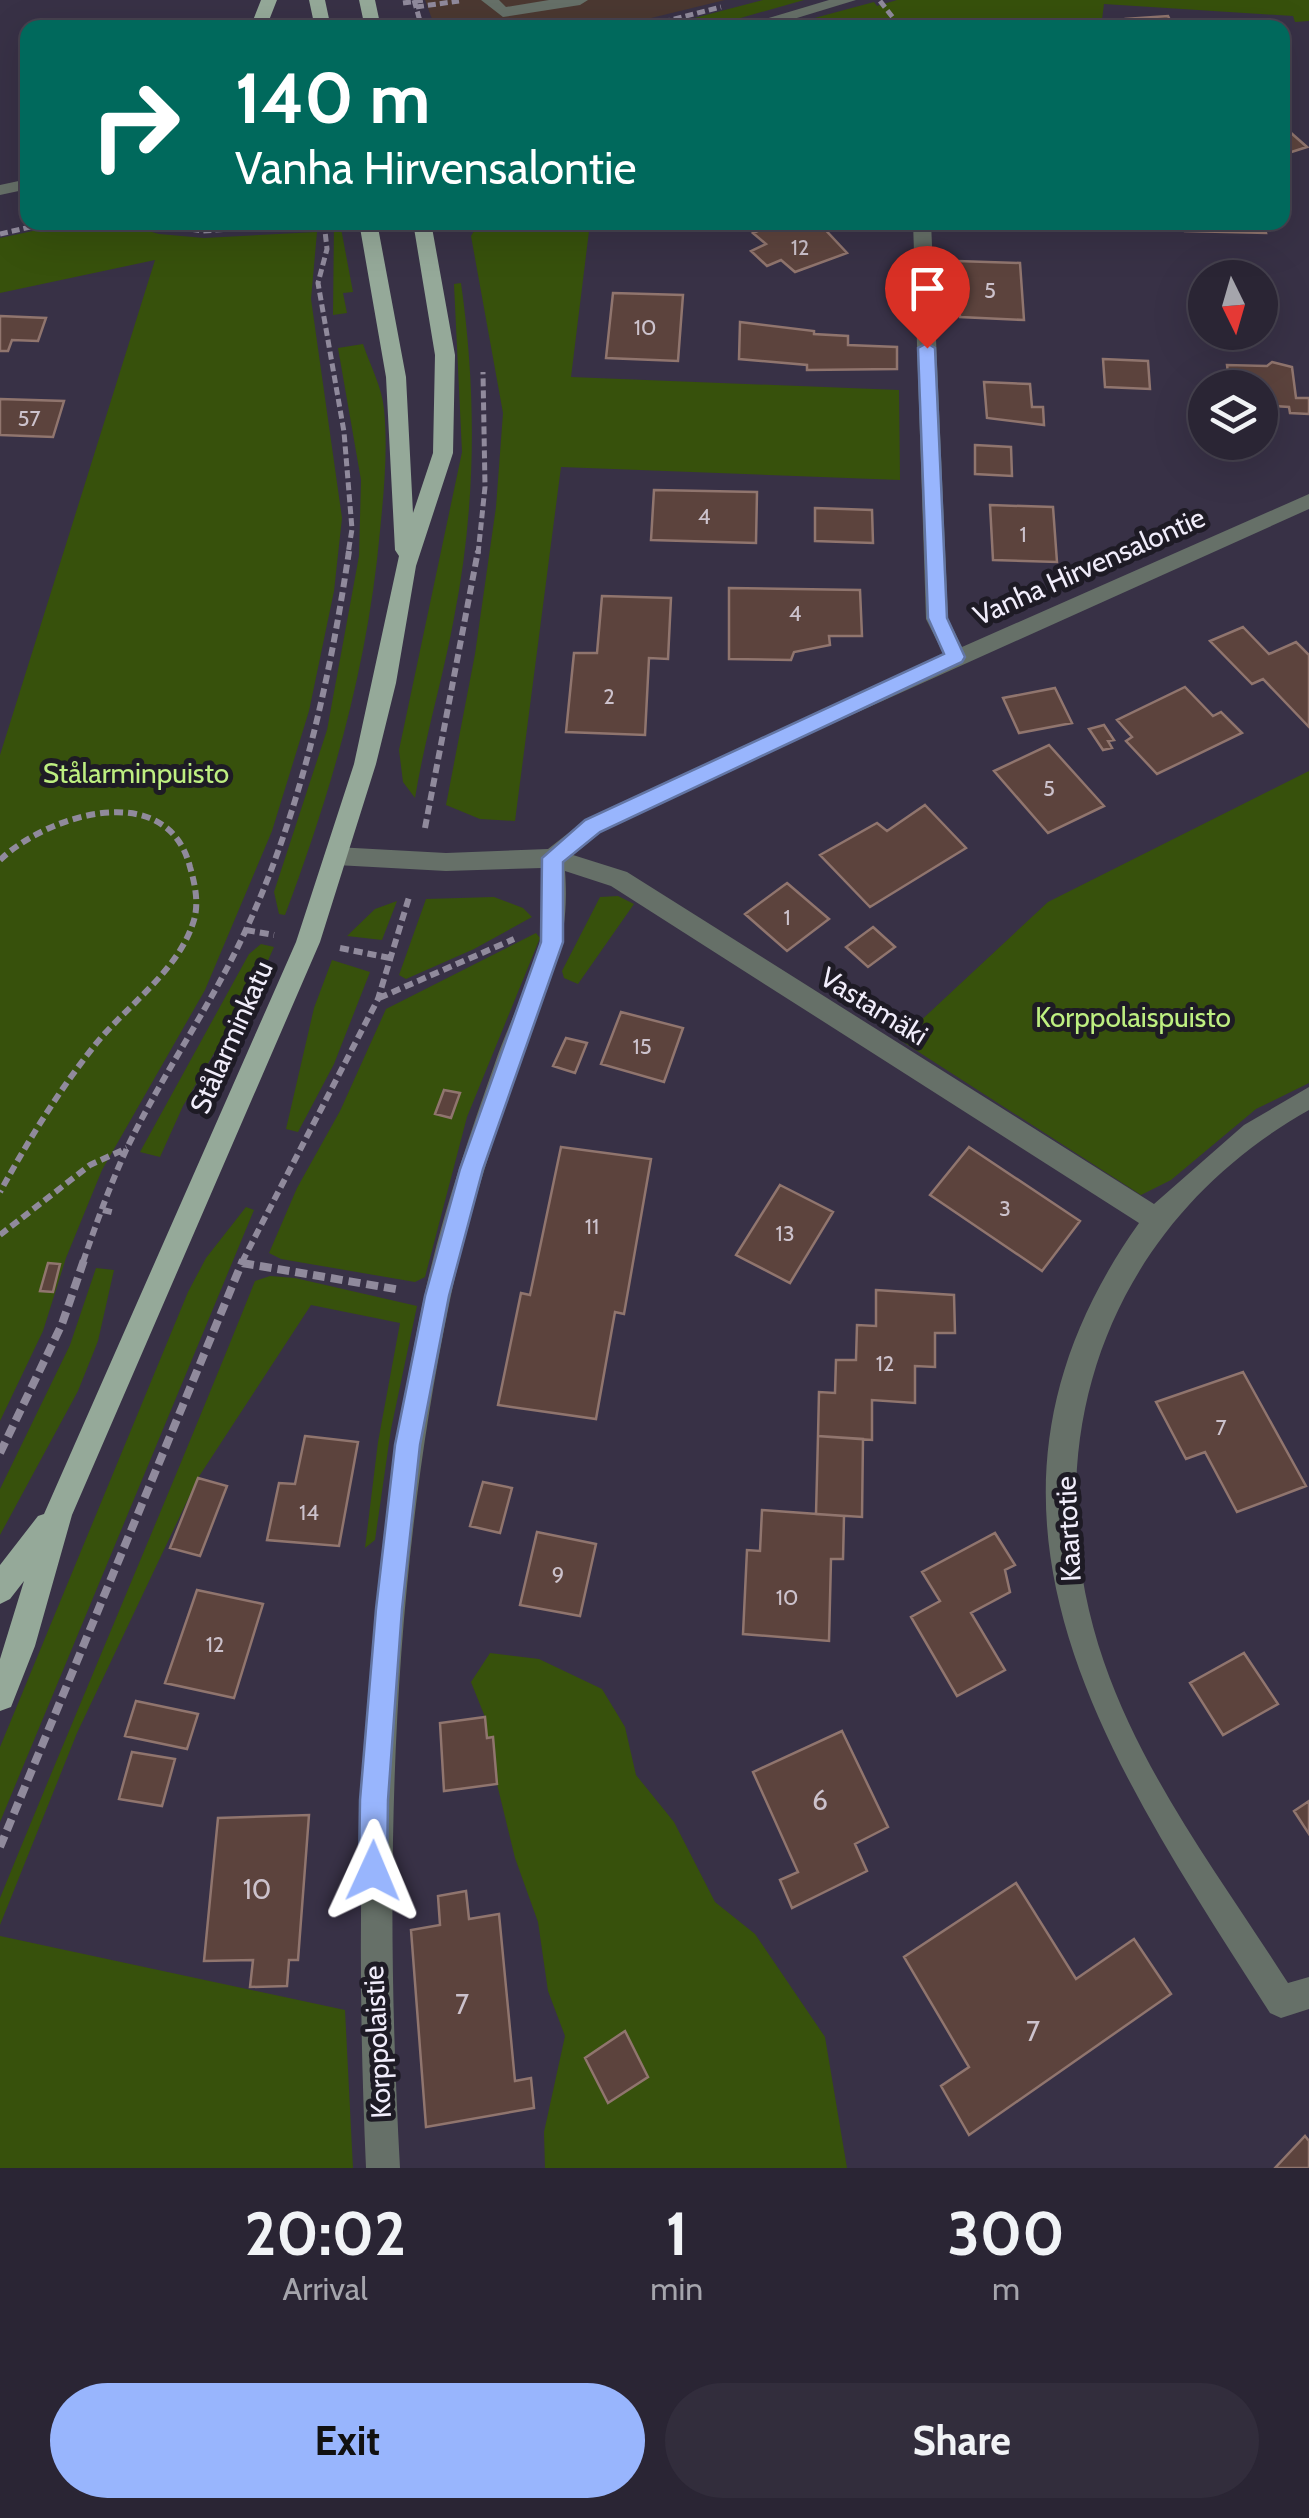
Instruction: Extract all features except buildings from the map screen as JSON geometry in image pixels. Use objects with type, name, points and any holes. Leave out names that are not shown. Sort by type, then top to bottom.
[{"type":"main road","name":"Stålarminkatu","points":[[369,230],[396,377],[406,566]]},
{"type":"main road","name":"Stålarminkatu","points":[[0,1696],[20,1646],[58,1514],[308,942],[336,856],[385,683],[406,566],[442,452],[446,421],[445,354],[423,230]]},
{"type":"main road","name":"Stålarminkatu","points":[[0,1589],[58,1514]]},
{"type":"street","points":[[490,0],[504,12],[580,0]]},
{"type":"street","points":[[771,20],[838,1]]},
{"type":"street","points":[[922,230],[938,618],[956,657]]},
{"type":"street","name":"Vanha Hirvensalontie","points":[[553,858],[592,826],[956,657],[1309,501]]},
{"type":"street","points":[[336,856],[420,860],[553,858]]},
{"type":"street","name":"Korppolaistie","points":[[383,2168],[372,1941],[374,1800],[396,1532],[408,1445],[437,1296],[471,1169],[552,942],[553,858]]},
{"type":"street","name":"Vastamäki","points":[[553,858],[619,879],[1156,1220]]},
{"type":"street","name":"Kaartotie","points":[[1295,1997],[1167,1818],[1113,1720],[1075,1616],[1062,1500],[1068,1426],[1096,1320],[1123,1269],[1156,1220],[1254,1132],[1309,1098]]},
{"type":"path","points":[[415,3],[426,0]]},
{"type":"path","points":[[403,3],[469,0]]},
{"type":"path","points":[[669,20],[730,4]]},
{"type":"path","points":[[0,1453],[62,1324],[128,1148],[246,930],[283,830],[316,723],[336,638],[352,530],[349,469],[331,329],[318,283],[326,250],[325,230]]},
{"type":"path","points":[[0,1847],[242,1263],[378,999],[420,860],[435,758],[458,671],[475,576],[486,460],[482,367]]},
{"type":"path","points":[[0,860],[10,847],[44,825],[87,812],[143,818],[165,829],[183,846],[196,901],[188,931],[168,966],[98,1042],[25,1146],[0,1192]]},
{"type":"path","points":[[378,999],[555,918]]},
{"type":"path","points":[[0,1235],[90,1165],[128,1148]]},
{"type":"path","points":[[102,1210],[114,1213]]},
{"type":"path","points":[[242,1263],[437,1296]]},
{"type":"shaded area","points":[[425,0],[725,0],[643,20],[432,20]]},
{"type":"green space","points":[[763,0],[804,0],[734,20],[687,20]]},
{"type":"green space","points":[[897,0],[1309,0],[1309,21],[1295,22],[1293,16],[1104,4],[1102,20],[807,20],[874,2],[877,6]]},
{"type":"green space","name":"Stålarminpuisto","points":[[38,230],[144,230],[204,238],[317,232],[311,299],[342,518],[334,591],[309,711],[272,831],[205,990],[102,1170],[66,1258],[43,1331],[0,1421],[0,755],[155,260],[0,293],[0,238]]},
{"type":"green space","points":[[334,230],[341,230],[353,292],[343,293],[347,313],[333,315]]},
{"type":"green space","points":[[475,230],[589,230],[571,377],[899,390],[900,480],[561,467],[515,821],[480,819],[446,805],[475,654],[496,507],[503,413],[471,236]]},
{"type":"green space","points":[[461,283],[472,409],[467,534],[454,618],[415,798],[403,782],[399,750],[462,452],[454,284]]},
{"type":"green space","points":[[363,344],[381,393],[385,424],[384,485],[374,581],[346,726],[285,915],[279,914],[274,892],[327,730],[359,556],[361,480],[338,348]]},
{"type":"green space","name":"Korppolaispuisto","points":[[1309,771],[1309,1083],[1256,1109],[1171,1180],[1141,1195],[900,1040],[1048,902]]},
{"type":"green space","points":[[618,896],[634,904],[578,984],[564,978],[562,971],[600,897]]},
{"type":"green space","points":[[494,897],[523,908],[532,917],[474,949],[406,979],[399,975],[426,899]]},
{"type":"green space","points":[[397,901],[382,940],[347,936],[375,909]]},
{"type":"green space","points":[[536,933],[540,938],[467,1117],[425,1277],[415,1282],[281,1259],[269,1253],[386,1009]]},
{"type":"green space","points":[[261,944],[274,947],[266,965],[183,1106],[160,1157],[140,1152],[249,954]]},
{"type":"green space","points":[[332,960],[370,972],[334,1064],[298,1132],[286,1129],[314,1008]]},
{"type":"green space","points":[[246,1207],[254,1210],[0,1822],[0,1747],[188,1292],[206,1258]]},
{"type":"green space","points":[[96,1268],[114,1270],[98,1341],[78,1391],[0,1535],[0,1489],[70,1345]]},
{"type":"green space","points":[[270,1276],[295,1278],[417,1306],[391,1429],[375,1540],[365,1548],[378,1442],[400,1323],[311,1305],[198,1478],[77,1733],[0,1925],[0,1898],[255,1281]]},
{"type":"green space","points":[[490,1653],[539,1659],[602,1689],[625,1727],[636,1775],[674,1822],[715,1902],[755,1934],[825,2037],[847,2168],[545,2168],[544,2132],[565,2036],[548,1991],[538,1922],[515,1858],[497,1784],[493,1738],[487,1738],[485,1717],[471,1682]]},
{"type":"green space","points":[[0,1936],[345,2010],[353,2168],[0,2168]]},
{"type":"route","points":[[373,1871],[374,1800],[389,1609],[408,1445],[437,1296],[471,1169],[552,942],[553,858],[592,826],[956,657],[946,643],[938,618],[927,348]]}]
